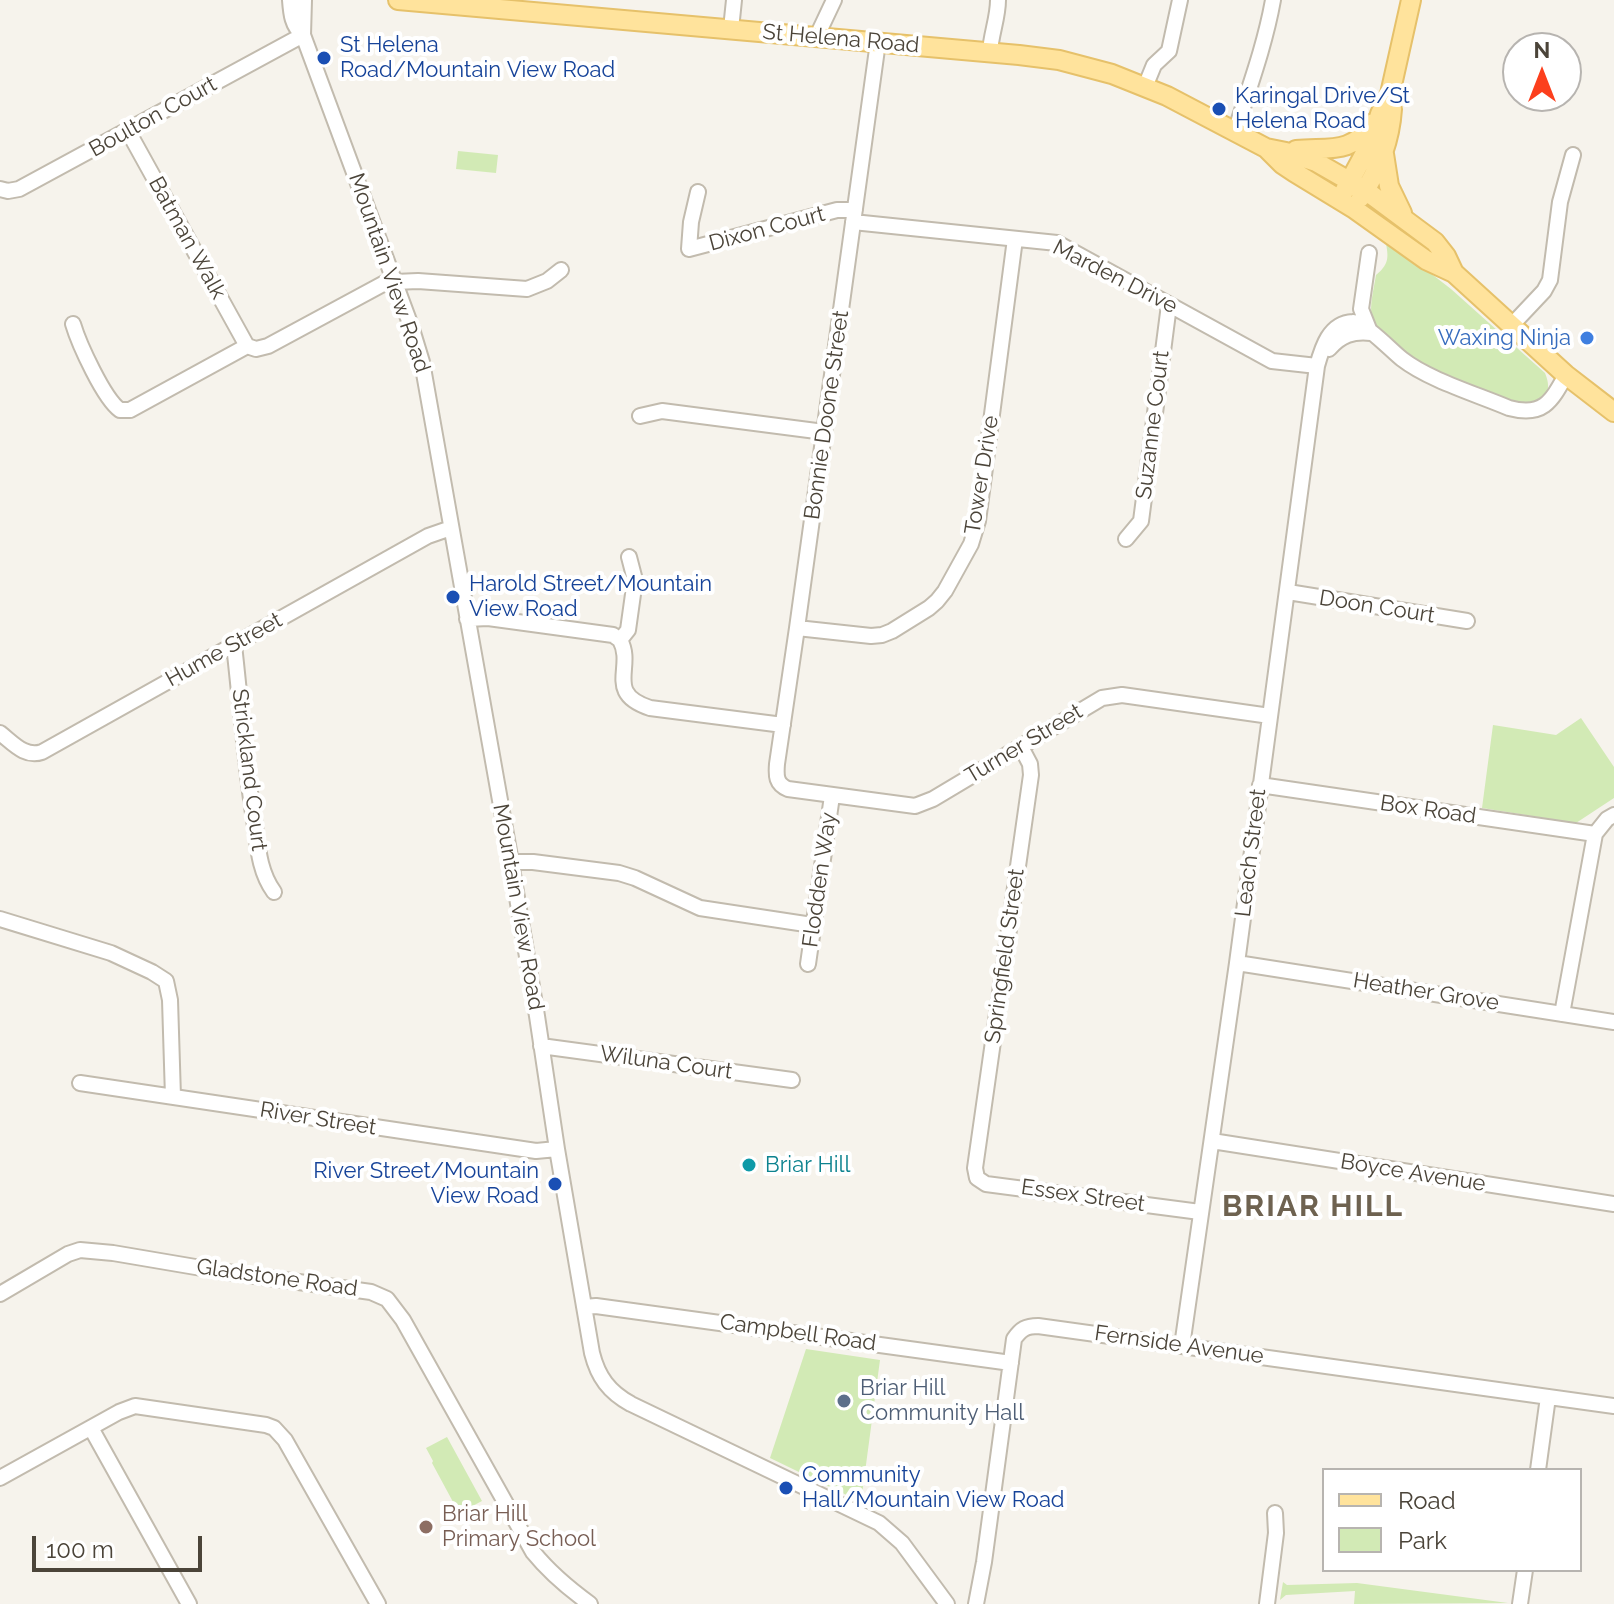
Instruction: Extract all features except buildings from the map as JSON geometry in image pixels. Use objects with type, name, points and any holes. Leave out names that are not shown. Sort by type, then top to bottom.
[{"type":"main road","name":"St Helena Road","points":[[398,0],[540,6],[731,29],[990,52],[1088,66],[1145,87],[1266,148],[1294,172],[1426,260],[1454,273]]},
{"type":"main road","points":[[1346,204],[1358,185],[1380,114],[1390,94],[1411,0]]},
{"type":"main road","points":[[1358,185],[1375,173],[1383,151],[1392,112],[1390,94]]},
{"type":"main road","points":[[1286,152],[1343,148],[1361,138],[1380,114]]},
{"type":"main road","name":"St Helena Road","points":[[1266,148],[1316,162],[1358,185],[1404,217],[1441,249],[1454,273]]},
{"type":"main road","points":[[1383,151],[1389,186],[1404,217]]},
{"type":"main road","points":[[1454,273],[1566,375],[1614,412]]},
{"type":"street","name":"Mountain View Road","points":[[290,0],[293,21],[303,35]]},
{"type":"street","name":"Mountain View Road","points":[[304,0],[303,35],[422,362],[511,862],[595,1363],[614,1393],[631,1404],[879,1523],[902,1543],[947,1604]]},
{"type":"street","points":[[731,29],[734,0]]},
{"type":"street","points":[[817,36],[834,0]]},
{"type":"street","points":[[990,52],[998,0]]},
{"type":"street","points":[[1145,87],[1154,65],[1169,51],[1180,0]]},
{"type":"street","points":[[1235,132],[1269,24],[1273,0]]},
{"type":"street","name":"Boulton Court","points":[[0,189],[19,189],[303,35]]},
{"type":"street","name":"Bonnie Doone Street","points":[[782,786],[776,773],[878,42]]},
{"type":"street","name":"Batman Walk","points":[[128,131],[247,346]]},
{"type":"street","points":[[1511,326],[1544,291],[1550,280],[1560,202],[1573,155]]},
{"type":"street","name":"Dixon Court","points":[[698,192],[689,249],[837,210],[854,216]]},
{"type":"street","name":"Marden Drive","points":[[854,216],[1062,245],[1272,361],[1318,364]]},
{"type":"street","name":"Tower Drive","points":[[797,628],[882,635],[929,608],[945,591],[971,544],[978,521],[1015,239]]},
{"type":"street","points":[[1369,253],[1361,309],[1371,333],[1409,364],[1429,375],[1522,411],[1540,409],[1547,404],[1566,375]]},
{"type":"street","points":[[73,324],[111,401],[115,407],[125,411],[247,346],[256,349],[268,346],[394,280],[527,289],[547,281],[561,270]]},
{"type":"street","name":"Suzanne Court","points":[[1126,539],[1141,521],[1169,305]]},
{"type":"street","points":[[1318,364],[1339,333],[1371,333]]},
{"type":"street","name":"Leach Street","points":[[1182,1346],[1318,364]]},
{"type":"street","points":[[640,416],[662,411],[824,432]]},
{"type":"street","name":"Hume Street","points":[[0,733],[25,752],[36,754],[428,536],[451,528]]},
{"type":"street","points":[[620,640],[628,630],[635,580],[629,557]]},
{"type":"street","name":"Doon Court","points":[[1288,592],[1467,621]]},
{"type":"street","points":[[467,619],[488,618],[613,635],[625,650],[622,680],[627,693],[637,704],[783,725]]},
{"type":"street","name":"Strickland Court","points":[[234,645],[250,795],[262,868],[274,892]]},
{"type":"street","name":"Turner Street","points":[[782,786],[832,796],[920,805],[1092,702],[1112,695],[1270,716]]},
{"type":"street","name":"Springfield Street","points":[[975,1168],[1031,775],[1030,764],[1021,747]]},
{"type":"street","name":"Box Road","points":[[1260,785],[1595,834]]},
{"type":"street","name":"Flodden Way","points":[[808,964],[832,796]]},
{"type":"street","points":[[1562,1014],[1595,834],[1614,815]]},
{"type":"street","points":[[511,862],[619,873],[700,908],[812,925]]},
{"type":"street","points":[[0,919],[111,953],[166,981],[170,1000],[173,1097]]},
{"type":"street","name":"Heather Grove","points":[[1237,963],[1614,1022]]},
{"type":"street","name":"Wiluna Court","points":[[541,1046],[792,1080]]},
{"type":"street","name":"River Street","points":[[80,1083],[536,1151],[557,1149]]},
{"type":"street","name":"Boyce Avenue","points":[[1212,1141],[1614,1204]]},
{"type":"street","name":"Essex Street","points":[[975,1168],[977,1178],[986,1184],[1200,1212]]},
{"type":"street","name":"Gladstone Road","points":[[0,1294],[80,1250],[380,1295],[387,1299],[403,1320],[533,1552],[565,1586],[590,1604]]},
{"type":"street","name":"Campbell Road","points":[[584,1307],[611,1308],[1011,1363]]},
{"type":"street","name":"Fernside Avenue","points":[[976,1604],[1014,1339],[1029,1326],[1614,1406]]},
{"type":"street","points":[[1538,1468],[1548,1397]]},
{"type":"street","points":[[0,1478],[128,1408],[142,1406],[256,1422],[274,1428],[285,1440],[378,1604]]},
{"type":"street","points":[[91,1428],[189,1604]]},
{"type":"street","points":[[1267,1604],[1276,1533],[1275,1513]]},
{"type":"street","points":[[1520,1604],[1525,1572]]},
{"type":"green space","points":[[458,151],[498,155],[496,173],[456,169]]},
{"type":"green space","points":[[1385,238],[1451,289],[1545,373],[1548,386],[1546,396],[1526,406],[1464,383],[1415,360],[1380,333],[1372,318],[1371,308],[1376,275],[1387,258]]},
{"type":"green space","points":[[1581,718],[1614,767],[1614,798],[1576,823],[1482,808],[1493,725],[1556,735]]},
{"type":"green space","points":[[806,1349],[880,1360],[861,1502],[770,1458]]},
{"type":"green space","points":[[447,1437],[482,1501],[459,1513],[426,1448]]},
{"type":"green space","points":[[1283,1582],[1287,1585],[1357,1583],[1508,1603],[1354,1604],[1355,1591],[1286,1595],[1280,1600]]},
{"type":"place","name":"St Helena Road/Mountain View Road","points":[[324,58]]},
{"type":"place","name":"Karingal Drive/St Helena Road","points":[[1219,109]]},
{"type":"place","name":"Waxing Ninja","points":[[1587,338]]},
{"type":"place","name":"Harold Street/Mountain View Road","points":[[453,597]]},
{"type":"place","name":"Briar Hill","points":[[749,1165]]},
{"type":"place","name":"River Street/Mountain View Road","points":[[555,1184]]},
{"type":"place","name":"Briar Hill Community Hall","points":[[844,1401]]},
{"type":"place","name":"Community Hall/Mountain View Road","points":[[786,1488]]},
{"type":"place","name":"Briar Hill Primary School","points":[[426,1527]]},
{"type":"district","name":"BRIAR HILL","points":[[1313,1207]]}]
